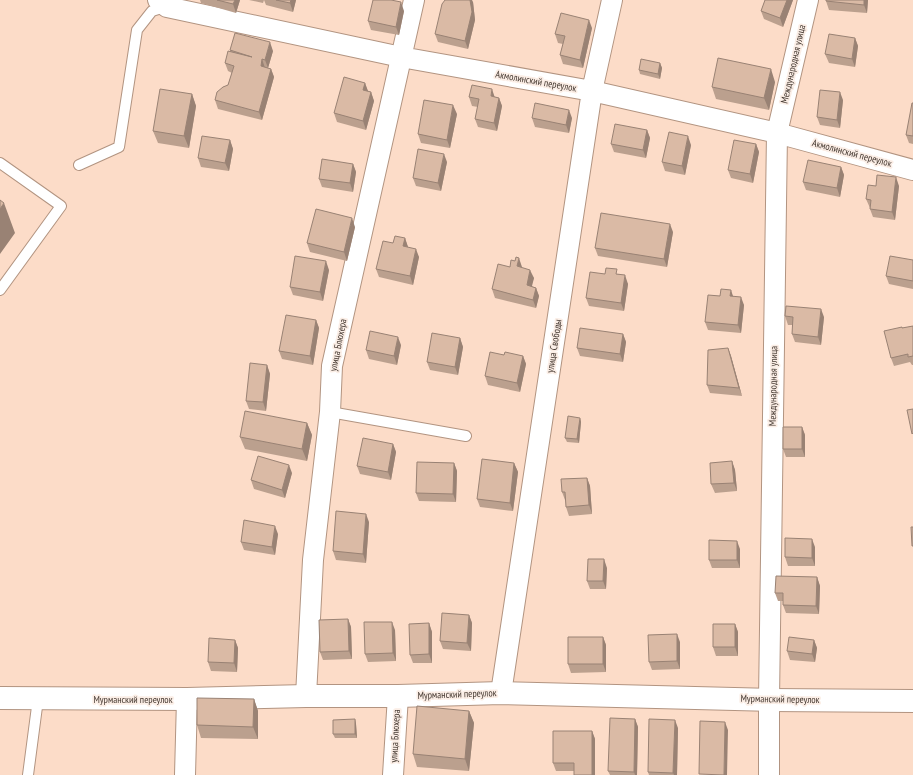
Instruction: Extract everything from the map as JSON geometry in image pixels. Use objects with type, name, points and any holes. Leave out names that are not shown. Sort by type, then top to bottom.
[{"type":"street","name":"улица Блюхера","points":[[306,696],[313,560],[330,412],[332,366],[414,0]]},
{"type":"street","name":"улица Свободы","points":[[501,693],[592,91],[612,0]]},
{"type":"street","name":"Международная улица","points":[[769,775],[777,133],[808,0]]},
{"type":"street","name":"Акмолинский переулок","points":[[167,2],[401,57],[592,91],[777,133],[913,170]]},
{"type":"street","name":"Мурманский переулок","points":[[0,698],[187,699],[501,693],[769,700],[913,701]]},
{"type":"street","name":"улица Блюхера","points":[[393,775],[398,696]]},
{"type":"street","points":[[185,775],[187,699]]},
{"type":"lane","points":[[79,165],[119,147],[137,30],[152,11],[167,2]]},
{"type":"lane","points":[[0,162],[61,206],[0,290]]},
{"type":"lane","points":[[330,412],[466,436]]},
{"type":"lane","points":[[28,775],[38,699]]},
{"type":"building","points":[[217,0],[235,0],[233,4]]},
{"type":"building","points":[[276,0],[291,0],[290,3]]},
{"type":"building","points":[[373,0],[391,0],[401,2],[396,27],[368,21]]},
{"type":"building","points":[[445,0],[470,0],[472,12],[465,41],[435,34],[442,4]]},
{"type":"building","points":[[765,0],[787,0],[780,18],[761,11]]},
{"type":"building","points":[[864,0],[864,5],[826,1]]},
{"type":"building","points":[[561,13],[589,20],[580,60],[560,55],[565,36],[555,34]]},
{"type":"building","points":[[235,33],[270,42],[265,60],[262,59],[261,66],[271,69],[259,112],[215,100],[217,92],[228,85],[234,66],[225,63],[228,51],[252,57],[230,50]]},
{"type":"building","points":[[829,34],[855,38],[852,59],[825,54]]},
{"type":"building","points":[[718,58],[771,69],[764,98],[712,87]]},
{"type":"building","points":[[641,59],[660,63],[658,74],[639,70]]},
{"type":"building","points":[[344,77],[365,83],[363,90],[371,92],[363,121],[334,113]]},
{"type":"building","points":[[472,85],[492,89],[491,96],[499,98],[494,123],[475,119],[479,99],[469,97]]},
{"type":"building","points":[[160,89],[192,94],[184,136],[153,131]]},
{"type":"building","points":[[820,90],[840,92],[837,120],[817,117]]},
{"type":"building","points":[[424,100],[453,105],[447,140],[418,134]]},
{"type":"building","points":[[535,103],[569,110],[566,125],[532,118]]},
{"type":"building","points":[[913,103],[913,136],[906,135]]},
{"type":"building","points":[[615,124],[647,130],[643,150],[611,144]]},
{"type":"building","points":[[669,132],[688,136],[682,166],[662,162]]},
{"type":"building","points":[[202,136],[230,140],[225,163],[198,158]]},
{"type":"building","points":[[734,140],[756,144],[750,174],[728,170]]},
{"type":"building","points":[[418,149],[444,154],[438,183],[413,178]]},
{"type":"building","points":[[322,159],[353,164],[350,183],[319,179]]},
{"type":"building","points":[[808,160],[841,167],[837,188],[803,182]]},
{"type":"building","points":[[877,175],[896,177],[892,212],[870,209],[871,200],[866,199],[868,185],[876,186]]},
{"type":"building","points":[[0,200],[4,203],[0,209]]},
{"type":"building","points":[[316,209],[352,218],[344,252],[307,243]]},
{"type":"building","points":[[601,213],[670,224],[664,259],[595,248]]},
{"type":"building","points":[[395,236],[405,238],[403,246],[416,249],[410,276],[376,269],[383,241],[393,243]]},
{"type":"building","points":[[295,256],[326,261],[320,292],[290,287]]},
{"type":"building","points":[[890,256],[913,260],[913,281],[886,276]]},
{"type":"building","points":[[516,257],[519,258],[517,266],[530,270],[527,285],[536,288],[533,300],[492,289],[498,264],[510,267],[511,260],[515,261]]},
{"type":"building","points":[[606,268],[617,269],[616,274],[625,275],[621,303],[586,298],[590,272],[605,274]]},
{"type":"building","points":[[721,289],[731,290],[730,296],[741,297],[738,325],[705,322],[708,295],[720,296]]},
{"type":"building","points":[[786,306],[821,309],[818,337],[792,334],[793,317],[785,316]]},
{"type":"building","points":[[286,315],[316,320],[310,356],[279,351]]},
{"type":"building","points":[[913,326],[913,356],[908,357],[908,354],[891,358],[884,331]]},
{"type":"building","points":[[580,328],[623,334],[620,354],[577,348]]},
{"type":"building","points":[[370,331],[398,337],[394,356],[366,350]]},
{"type":"building","points":[[432,333],[460,338],[455,367],[427,362]]},
{"type":"building","points":[[728,348],[739,388],[707,385],[708,350]]},
{"type":"building","points":[[490,352],[504,355],[505,352],[523,356],[517,383],[485,376]]},
{"type":"building","points":[[250,363],[267,365],[263,402],[246,401]]},
{"type":"building","points":[[913,409],[913,433],[912,434],[907,410]]},
{"type":"building","points":[[245,411],[307,423],[302,449],[240,437]]},
{"type":"building","points":[[568,416],[580,418],[577,439],[565,438]]},
{"type":"building","points":[[783,427],[802,427],[802,449],[783,449]]},
{"type":"building","points":[[363,438],[393,444],[388,472],[357,466]]},
{"type":"building","points":[[258,456],[289,465],[282,490],[251,480]]},
{"type":"building","points":[[482,459],[514,463],[510,503],[477,499]]},
{"type":"building","points":[[732,461],[734,483],[711,484],[710,463]]},
{"type":"building","points":[[417,462],[454,463],[453,494],[416,493]]},
{"type":"building","points":[[587,478],[589,505],[566,507],[565,492],[562,492],[561,479]]},
{"type":"building","points":[[336,511],[366,514],[363,554],[333,551]]},
{"type":"building","points":[[244,520],[275,526],[272,547],[241,542]]},
{"type":"building","points":[[911,527],[913,527],[913,546],[912,546]]},
{"type":"building","points":[[785,538],[812,539],[812,558],[785,557]]},
{"type":"building","points":[[709,540],[737,541],[737,560],[709,560]]},
{"type":"building","points":[[588,559],[604,559],[603,581],[587,581]]},
{"type":"building","points":[[776,576],[817,577],[816,606],[783,605],[783,593],[775,593]]},
{"type":"building","points":[[442,613],[469,615],[467,643],[440,641]]},
{"type":"building","points":[[348,619],[349,651],[320,652],[319,620]]},
{"type":"building","points":[[364,622],[392,622],[393,653],[365,654]]},
{"type":"building","points":[[429,623],[429,654],[410,655],[409,624]]},
{"type":"building","points":[[713,624],[735,624],[735,647],[713,647]]},
{"type":"building","points":[[677,634],[677,661],[649,662],[648,635]]},
{"type":"building","points":[[568,637],[603,637],[603,664],[568,664]]},
{"type":"building","points":[[789,637],[814,640],[812,654],[787,651]]},
{"type":"building","points":[[209,638],[235,640],[234,663],[208,662]]},
{"type":"building","points":[[197,698],[254,699],[253,727],[197,725]]},
{"type":"building","points":[[417,706],[469,711],[465,759],[413,754]]},
{"type":"building","points":[[610,718],[635,719],[634,772],[608,771]]},
{"type":"building","points":[[355,719],[355,734],[333,734],[333,720]]},
{"type":"building","points":[[649,719],[675,720],[673,773],[648,772]]},
{"type":"building","points":[[700,721],[725,722],[724,775],[699,774]]},
{"type":"building","points":[[553,731],[592,731],[592,775],[574,775],[574,763],[553,763]]}]
